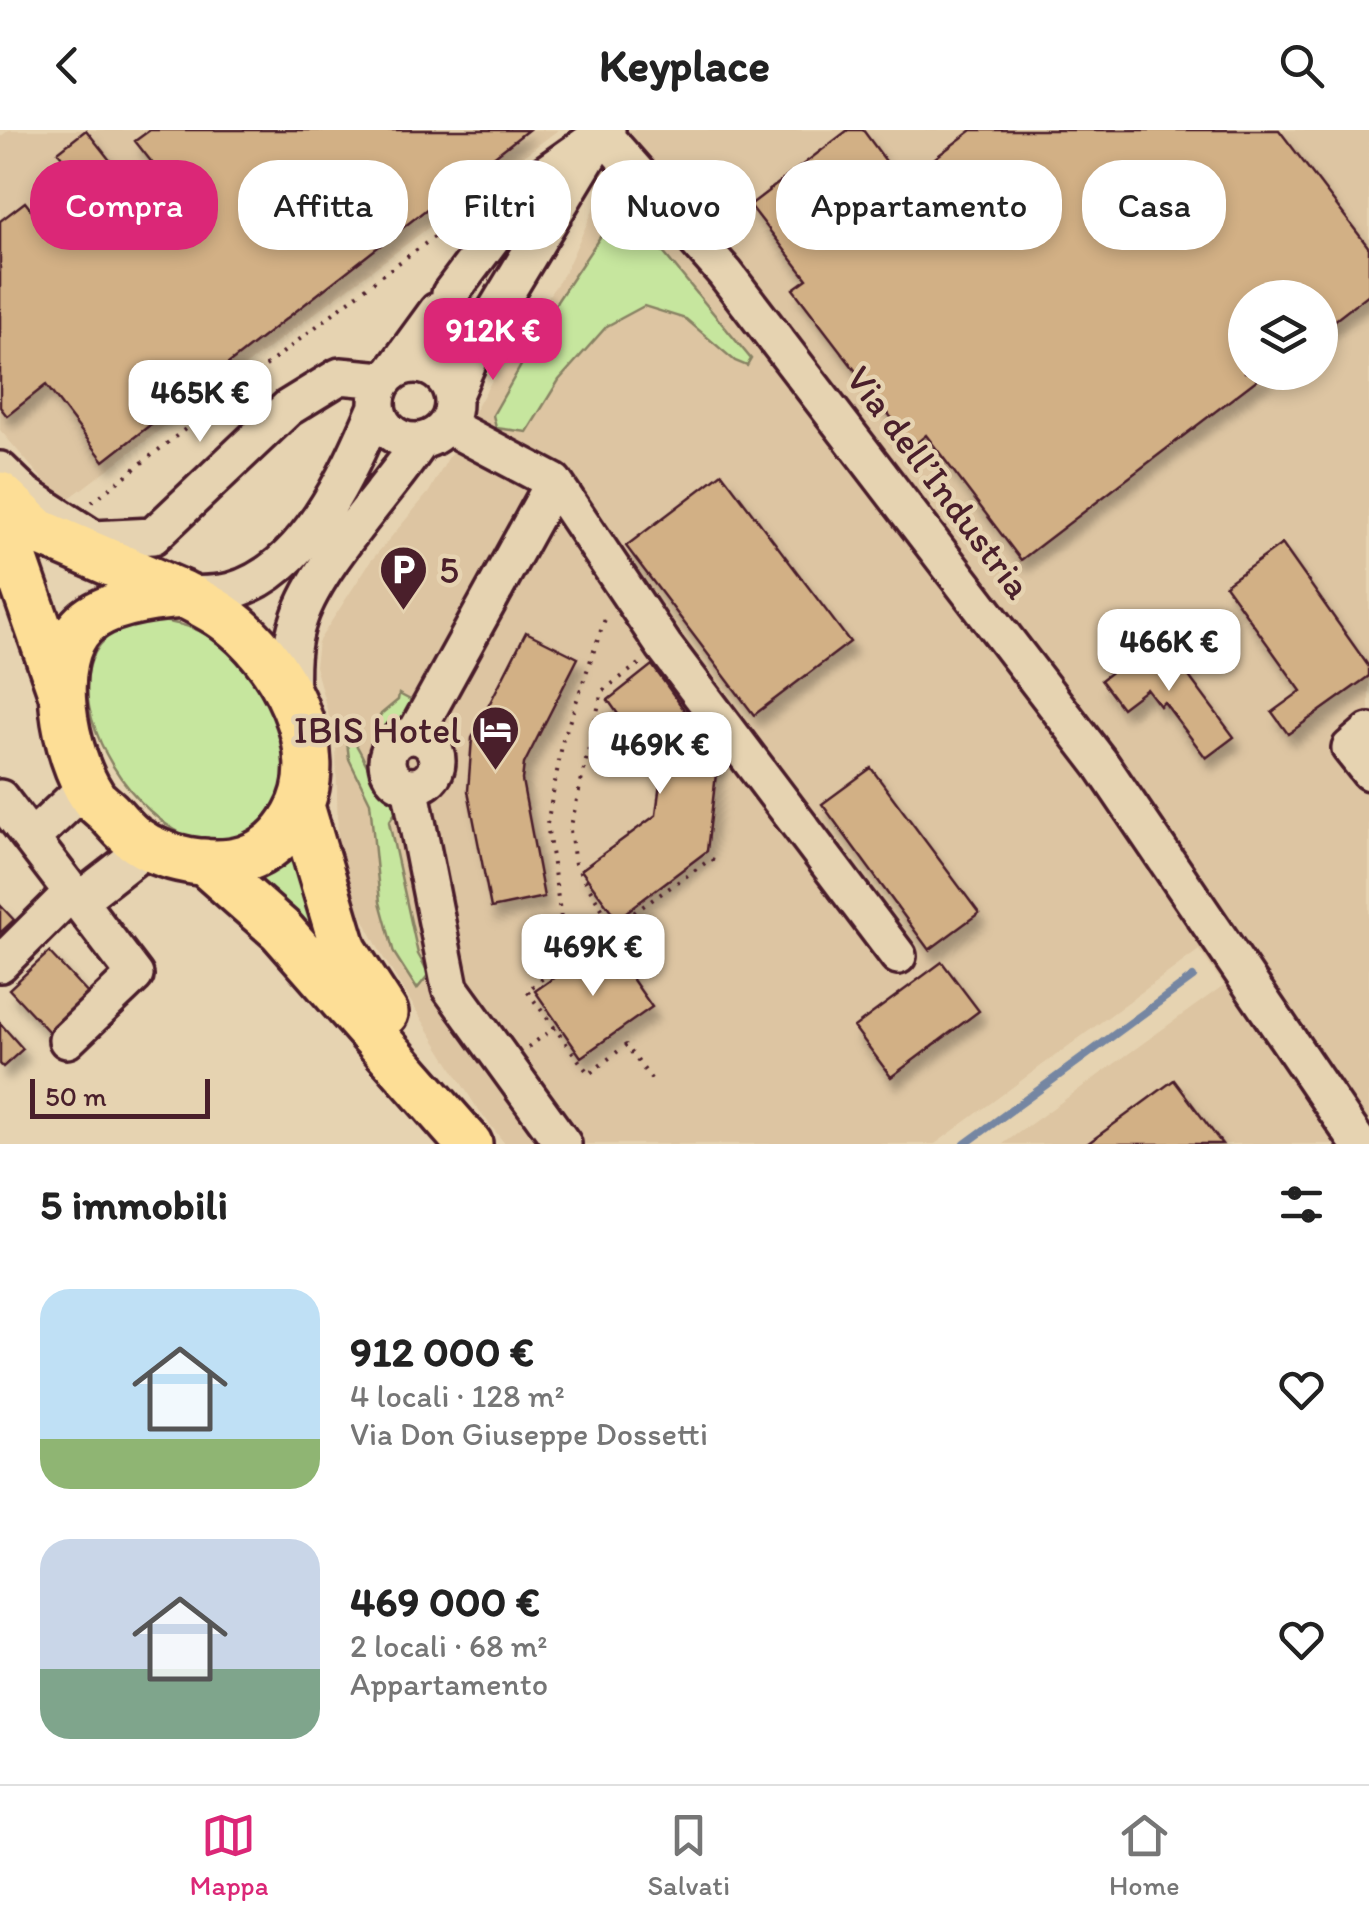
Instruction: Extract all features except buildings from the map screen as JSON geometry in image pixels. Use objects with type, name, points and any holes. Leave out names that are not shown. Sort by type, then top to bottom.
[{"type":"main road","points":[[0,496],[39,532],[185,595],[227,619],[260,652],[291,696],[307,744],[310,784],[284,835],[259,854],[232,863],[204,862],[136,840],[92,797],[73,753],[61,692],[16,564],[0,542]]},
{"type":"main road","points":[[61,692],[65,653],[85,623],[148,597],[185,595]]},
{"type":"main road","points":[[301,806],[344,950],[470,1144]]},
{"type":"main road","points":[[204,862],[281,930],[470,1144]]},
{"type":"street","points":[[185,595],[230,592],[265,577],[295,553],[352,464],[384,386],[443,303],[535,182],[604,132]]},
{"type":"street","points":[[291,696],[290,662],[299,617],[326,568],[440,421],[483,333],[604,132]]},
{"type":"street","name":"Via dell’Industria","points":[[604,132],[725,272],[1101,764],[1359,1144]]},
{"type":"street","points":[[406,365],[430,367],[448,384],[440,421],[409,441],[388,430],[384,386],[406,365]]},
{"type":"street","points":[[0,470],[26,495],[94,539],[153,536],[288,408],[340,376],[384,386]]},
{"type":"street","points":[[440,421],[554,482],[664,646],[898,956]]},
{"type":"street","points":[[554,482],[414,736],[398,741],[387,760],[394,779],[410,786],[450,988],[563,1144]]},
{"type":"street","points":[[1369,732],[1350,748],[1369,772]]},
{"type":"street","points":[[32,838],[87,786]]},
{"type":"street","points":[[2,807],[32,838],[135,975],[67,1040]]},
{"type":"street","points":[[0,964],[74,897],[149,846]]},
{"type":"path","points":[[67,521],[428,242]]},
{"type":"path","points":[[567,959],[547,824],[564,740],[604,618],[628,596]]},
{"type":"path","points":[[613,928],[576,864],[570,830],[602,691],[664,646]]},
{"type":"path","points":[[651,1079],[626,1045],[590,1074],[527,991],[711,859],[721,862]]},
{"type":"path","points":[[503,1064],[557,1027]]},
{"type":"shaded area","points":[[9,130],[558,130],[518,160],[428,160],[428,228],[408,243],[408,160],[238,160],[238,250],[399,250],[63,503],[0,430],[0,137]]},
{"type":"shaded area","points":[[589,130],[1369,130],[1369,1144],[1003,1144],[1224,985],[1199,950],[935,1144],[505,1144],[475,1105],[383,957],[355,903],[338,841],[336,742],[315,666],[318,642],[370,562],[429,492],[504,359],[564,274],[591,215],[591,250],[756,250],[756,160],[608,160]]},
{"type":"green space","points":[[591,250],[661,250],[751,359],[747,366],[735,361],[686,319],[644,306],[607,326],[559,380],[527,432],[496,428],[493,415],[558,300]]},
{"type":"green space","points":[[150,619],[190,627],[216,641],[252,674],[277,715],[292,784],[251,840],[205,842],[172,828],[141,803],[115,769],[96,732],[87,694],[92,660],[111,634]]},
{"type":"green space","points":[[399,694],[418,704],[411,719],[383,732],[377,722]]},
{"type":"green space","points":[[346,733],[373,776],[398,798],[397,810],[389,822],[418,954],[429,974],[417,989],[394,953],[380,902],[370,802],[349,759]]},
{"type":"green space","points":[[298,851],[328,947],[246,879],[284,862]]},
{"type":"waterway","points":[[965,1144],[1193,977]]},
{"type":"place","name":"5","points":[[404,612]]},
{"type":"place","name":"IBIS Hotel","points":[[496,772]]}]
